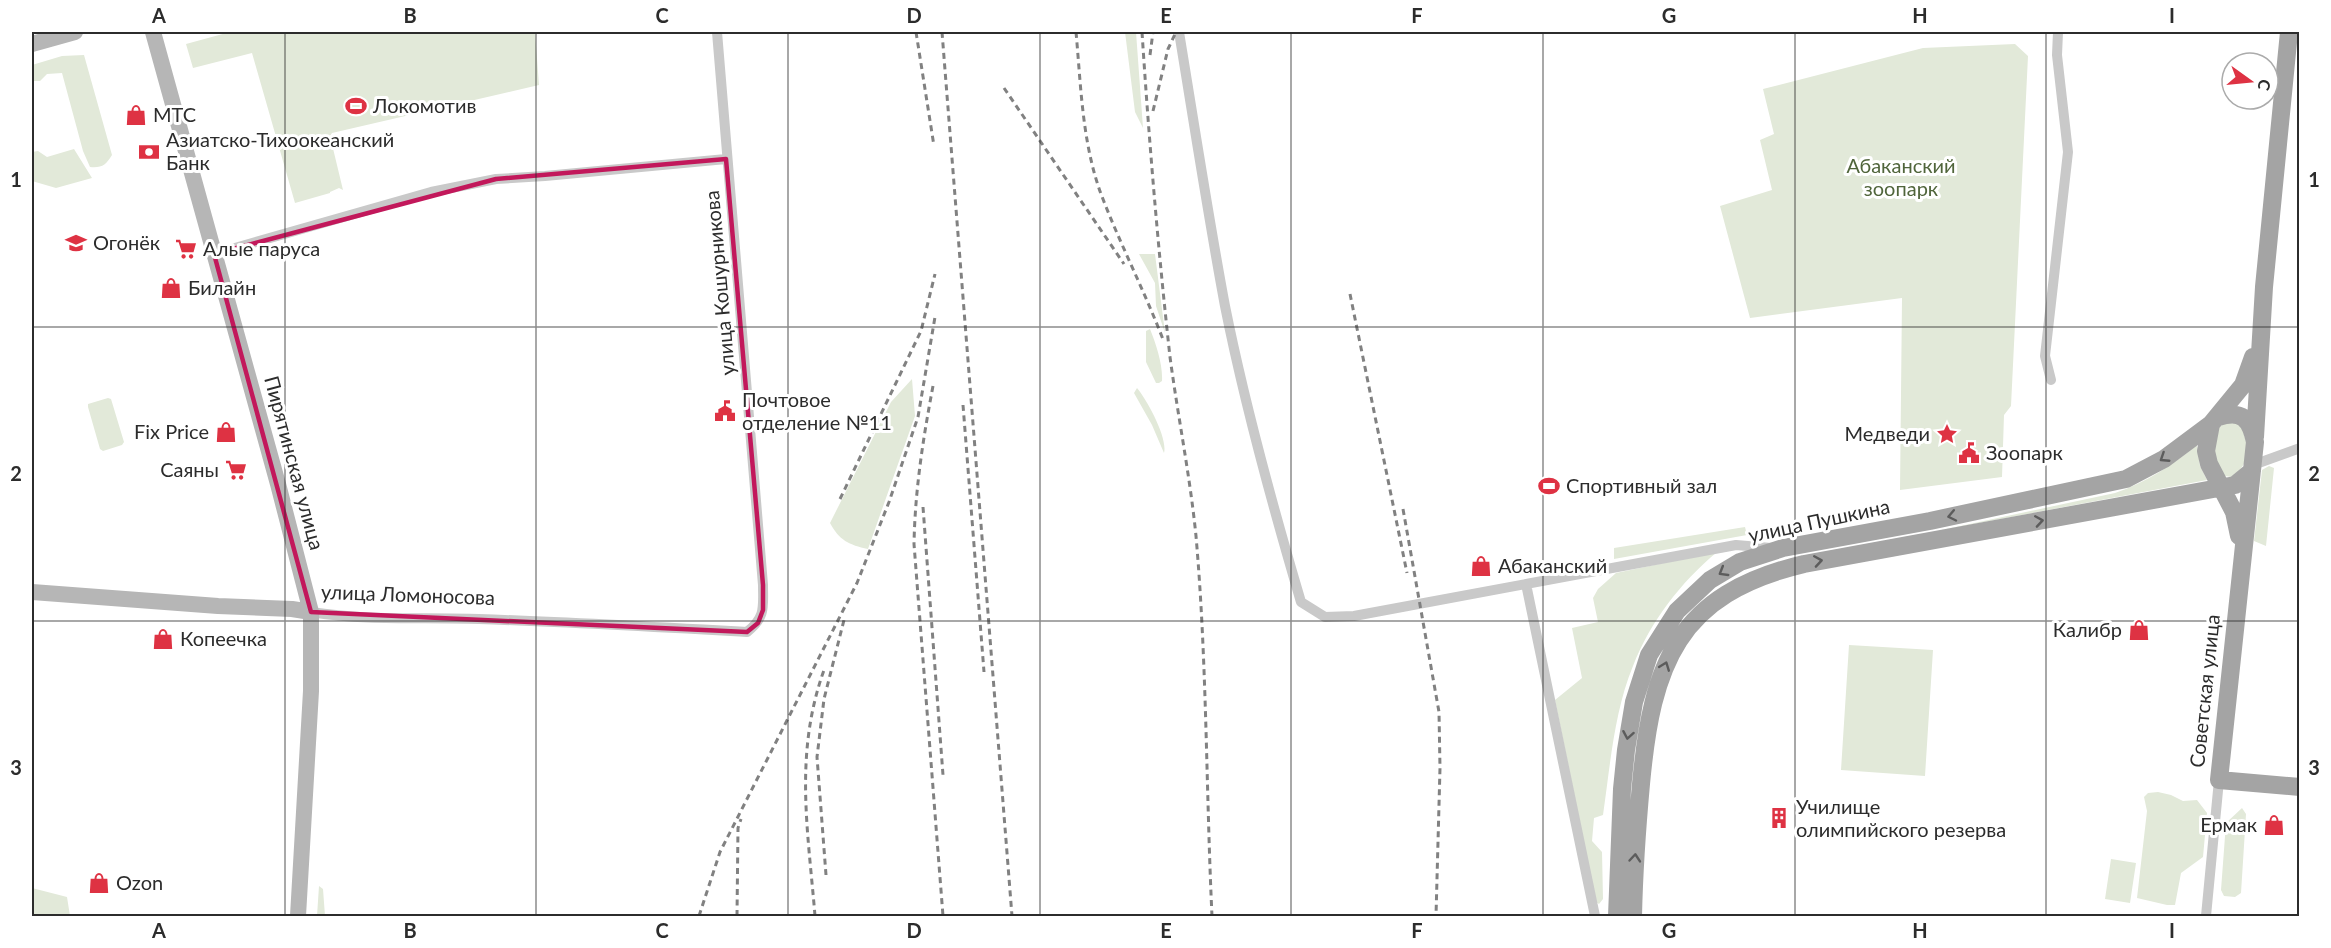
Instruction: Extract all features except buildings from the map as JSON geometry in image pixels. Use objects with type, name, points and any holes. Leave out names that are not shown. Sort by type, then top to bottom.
[{"type":"main road","points":[[2223,488],[2235,485],[2252,468],[2262,308],[2289,32]]},
{"type":"main road","name":"улица Пушкина","points":[[1617,916],[1617,868],[1626,750],[1634,702],[1649,656],[1677,610],[1710,580],[1740,562],[1783,548],[1930,521],[2127,480],[2164,459],[2215,420],[2234,399],[2249,373],[2262,308]]},
{"type":"main road","points":[[2240,576],[2240,543],[2234,512],[2209,464],[2206,451],[2215,420],[2230,413],[2240,415],[2252,428],[2255,442]]},
{"type":"main road","name":"Советская улица","points":[[2219,780],[2252,468]]},
{"type":"main road","name":"улица Пушкина","points":[[1633,916],[1634,867],[1646,738],[1654,695],[1669,655],[1693,621],[1726,592],[1760,577],[1804,564],[2223,488]]},
{"type":"main road","points":[[2161,499],[2207,497],[2224,503],[2234,512]]},
{"type":"main road","points":[[2219,780],[2300,787]]},
{"type":"street","points":[[32,44],[75,32]]},
{"type":"street","name":"Пирятинская улица","points":[[153,32],[281,495],[311,612],[311,691],[298,916]]},
{"type":"street","name":"улица Кошурникова","points":[[717,32],[763,585],[764,610],[758,623],[747,632]]},
{"type":"street","points":[[1179,32],[1188,99],[1226,307],[1275,515],[1301,602],[1324,617],[1354,616],[1736,545],[1783,548]]},
{"type":"street","points":[[2051,380],[2045,356],[2068,152],[2058,55],[2058,32]]},
{"type":"street","points":[[214,254],[431,192],[496,179],[726,159]]},
{"type":"street","points":[[2252,468],[2300,448]]},
{"type":"street","points":[[1526,584],[1595,916]]},
{"type":"street","name":"улица Ломоносова","points":[[32,592],[218,606],[292,609],[339,617],[400,620],[476,619],[747,632]]},
{"type":"street","name":"Советская улица","points":[[2206,916],[2219,780]]},
{"type":"highlighted area","points":[[726,159],[763,585],[763,610],[758,623],[747,632],[311,612],[214,254],[496,179]]},
{"type":"green space","name":"Локомотив","points":[[230,32],[535,32],[539,85],[332,133],[330,136],[343,190],[339,188],[330,193],[295,203],[252,53],[193,68],[186,44]]},
{"type":"green space","points":[[1125,32],[1136,32],[1143,128],[1135,112]]},
{"type":"green space","name":"Абаканский зоопарк","points":[[2015,44],[2028,56],[2011,406],[2004,415],[2002,477],[1900,490],[1902,298],[1750,318],[1720,206],[1772,190],[1760,140],[1774,134],[1763,89],[1923,48]]},
{"type":"green space","points":[[84,55],[112,155],[106,163],[98,167],[90,167],[83,151],[62,73],[47,74],[40,81],[32,81],[32,65],[62,56]]},
{"type":"green space","points":[[74,149],[92,178],[56,188],[32,181],[32,152],[38,151],[47,157]]},
{"type":"green space","points":[[1139,254],[1155,254],[1165,333],[1156,306],[1155,283]]},
{"type":"green space","points":[[1150,329],[1161,368],[1162,381],[1159,383],[1156,383],[1146,362],[1146,331]]},
{"type":"green space","points":[[912,379],[915,416],[868,549],[855,546],[841,538],[830,523],[891,402]]},
{"type":"green space","points":[[1137,388],[1160,429],[1164,453],[1134,393]]},
{"type":"green space","points":[[111,399],[124,442],[122,445],[103,451],[100,449],[88,404]]},
{"type":"green space","points":[[2231,421],[2241,426],[2247,454],[2243,466],[2231,477],[2225,476],[2218,470],[2214,441],[2218,429]]},
{"type":"green space","points":[[2197,445],[2200,466],[2207,480],[1937,531],[2115,493],[2158,473]]},
{"type":"green space","points":[[2269,466],[2274,468],[2266,546],[2254,541],[2262,470]]},
{"type":"green space","points":[[1745,527],[1747,535],[1614,559],[1614,548]]},
{"type":"green space","points":[[1717,552],[1691,576],[1668,604],[1648,634],[1633,666],[1621,702],[1603,815],[1594,818],[1592,841],[1602,852],[1603,899],[1599,904],[1596,902],[1555,700],[1582,678],[1572,628],[1598,622],[1593,598],[1598,589],[1616,573]]},
{"type":"green space","points":[[1849,645],[1933,650],[1925,776],[1841,770]]},
{"type":"green space","points":[[2158,792],[2183,801],[2197,800],[2207,813],[2203,857],[2181,873],[2175,905],[2137,898],[2147,811],[2144,797],[2148,793]]},
{"type":"green space","points":[[2242,808],[2246,814],[2241,893],[2235,897],[2224,896],[2221,890],[2226,823]]},
{"type":"green space","points":[[2111,859],[2136,863],[2130,903],[2105,899]]},
{"type":"green space","points":[[319,886],[323,889],[325,916],[317,916]]},
{"type":"green space","points":[[32,888],[67,897],[70,916],[32,916]]},
{"type":"railway","points":[[916,32],[934,146]]},
{"type":"railway","points":[[942,32],[1012,916]]},
{"type":"railway","points":[[1076,32],[1083,114],[1095,174],[1108,213],[1164,342]]},
{"type":"railway","points":[[1142,32],[1154,194],[1170,357],[1191,491],[1200,583],[1212,916]]},
{"type":"railway","points":[[1150,55],[1153,32]]},
{"type":"railway","points":[[1153,111],[1168,49],[1176,32]]},
{"type":"railway","points":[[1004,88],[1124,264]]},
{"type":"railway","points":[[840,499],[921,331],[935,274]]},
{"type":"railway","points":[[1350,294],[1407,573]]},
{"type":"railway","points":[[699,916],[720,852],[857,583],[889,502],[918,417],[935,317]]},
{"type":"railway","points":[[933,386],[920,465],[914,544],[943,916]]},
{"type":"railway","points":[[963,405],[984,672]]},
{"type":"railway","points":[[923,507],[943,775]]},
{"type":"railway","points":[[1403,509],[1439,712],[1440,768],[1436,916]]},
{"type":"railway","points":[[826,875],[817,757],[824,699],[844,620]]},
{"type":"railway","points":[[815,916],[807,823],[806,762],[815,701],[824,670]]},
{"type":"railway","points":[[737,916],[738,828],[741,819]]},
{"type":"place","name":"Локомотив","points":[[356,106]]},
{"type":"place","name":"МТС","points":[[136,115]]},
{"type":"place","name":"Азиатско-Тихоокеанский Банк","points":[[149,152]]},
{"type":"place","name":"Огонёк","points":[[76,243]]},
{"type":"place","name":"Алые паруса","points":[[186,249]]},
{"type":"place","name":"Билайн","points":[[171,288]]},
{"type":"place","name":"Почтовое отделение №11","points":[[725,411]]},
{"type":"place","name":"Fix Price","points":[[226,432]]},
{"type":"place","name":"Медведи","points":[[1947,434]]},
{"type":"place","name":"Зоопарк","points":[[1969,453]]},
{"type":"place","name":"Саяны","points":[[236,470]]},
{"type":"place","name":"Спортивный зал","points":[[1549,486]]},
{"type":"place","name":"Абаканский","points":[[1481,566]]},
{"type":"place","name":"Калибр","points":[[2139,630]]},
{"type":"place","name":"Копеечка","points":[[163,639]]},
{"type":"place","name":"Училище олимпийского резерва","points":[[1779,818]]},
{"type":"place","name":"Ермак","points":[[2274,825]]},
{"type":"place","name":"Ozon","points":[[99,883]]}]
